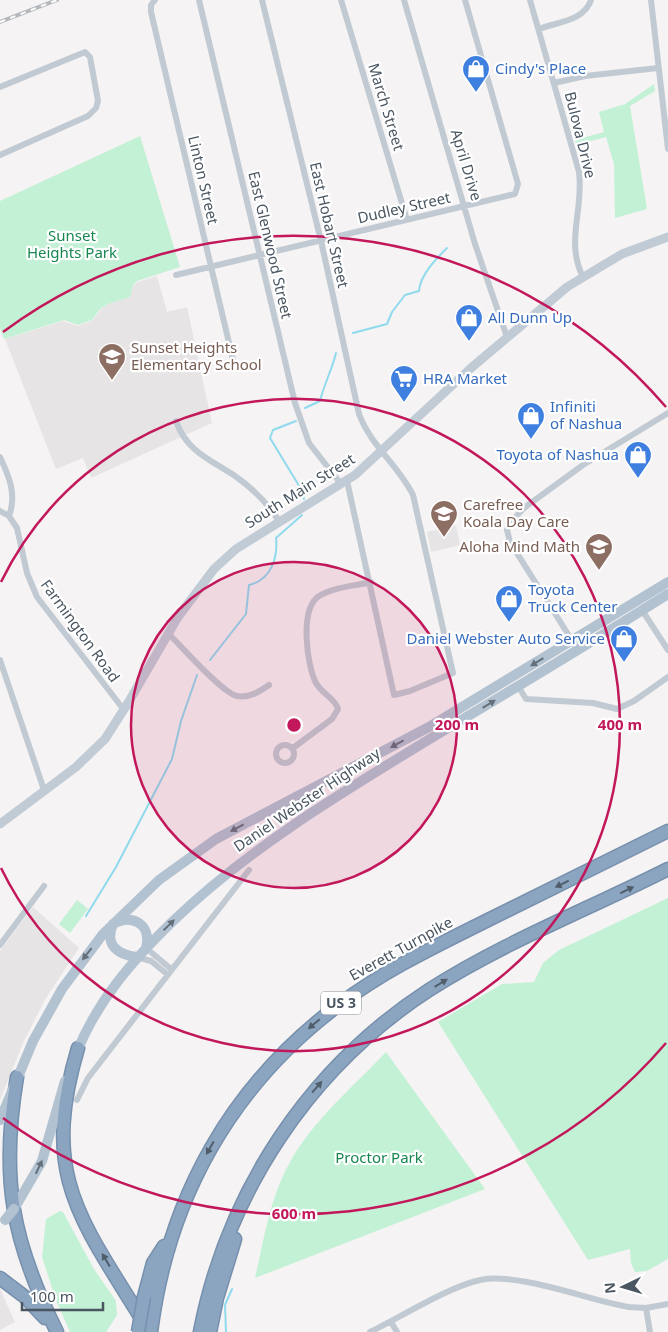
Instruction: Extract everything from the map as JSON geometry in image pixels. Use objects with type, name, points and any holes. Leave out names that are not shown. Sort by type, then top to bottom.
[{"type":"highway","points":[[584,873],[668,826]]},
{"type":"highway","name":"Everett Turnpike","points":[[150,1332],[171,1233],[203,1161],[228,1119],[265,1073],[309,1028],[348,998],[398,966],[668,832]]},
{"type":"highway","name":"US 3","points":[[200,1332],[214,1275],[234,1220],[261,1167],[287,1125],[311,1094],[344,1058],[381,1025],[421,996],[480,961],[664,873]]},
{"type":"highway","points":[[78,1048],[63,1118],[62,1144],[66,1175],[74,1203],[85,1225],[150,1332]]},
{"type":"highway","points":[[17,1077],[6,1133],[4,1167],[6,1195],[22,1257],[56,1332]]},
{"type":"highway","points":[[210,1332],[217,1298],[241,1222],[260,1178],[287,1125]]},
{"type":"highway","points":[[138,1332],[144,1297],[153,1263],[171,1233]]},
{"type":"highway","points":[[0,1278],[29,1300],[56,1332]]},
{"type":"main road","name":"Daniel Webster Highway","points":[[2,1223],[14,1209],[42,1161],[64,1084],[78,1048],[101,1003],[146,948],[218,880],[282,831],[518,686],[668,582]]},
{"type":"main road","name":"Daniel Webster Highway","points":[[0,1120],[17,1077],[56,998],[84,957],[113,924],[159,880],[207,845],[428,727],[668,594]]},
{"type":"main road","points":[[137,958],[120,954],[113,948],[110,937],[113,924],[128,919],[141,923],[147,933],[146,948]]},
{"type":"street","name":"East Glenwood Street","points":[[199,0],[289,382],[304,433],[312,447],[344,482]]},
{"type":"street","name":"East Hobart Street","points":[[262,0],[321,240],[359,414],[369,436],[402,476],[416,506],[453,673],[410,691],[394,695],[371,582]]},
{"type":"street","name":"March Street","points":[[341,0],[407,220]]},
{"type":"street","name":"April Drive","points":[[404,0],[465,207],[506,337]]},
{"type":"street","name":"Dudley Street","points":[[176,275],[515,194],[518,190],[518,184],[465,0]]},
{"type":"street","name":"Bulova Drive","points":[[530,0],[580,179],[580,198],[573,242],[577,264],[582,277]]},
{"type":"street","points":[[539,29],[582,14],[588,8],[591,0]]},
{"type":"street","points":[[651,0],[668,149]]},
{"type":"street","name":"Linton Street","points":[[154,1],[151,12],[234,364]]},
{"type":"street","points":[[0,87],[80,52],[88,54],[98,101],[94,111],[88,116],[0,155]]},
{"type":"street","points":[[554,83],[578,77],[658,68]]},
{"type":"street","name":"South Main Street","points":[[0,824],[96,749],[124,710],[168,633],[214,569],[246,541],[344,482],[381,452],[447,389],[506,337],[582,277],[622,254],[668,237]]},
{"type":"street","points":[[575,646],[513,547],[507,530],[512,519],[561,480],[668,413]]},
{"type":"street","points":[[176,422],[182,435],[196,452],[242,482],[270,508],[279,521]]},
{"type":"street","points":[[0,457],[12,491],[12,504],[9,516],[0,511]]},
{"type":"street","points":[[293,748],[332,719],[338,709],[335,703],[318,686],[309,665],[307,629],[312,603],[320,595],[328,592],[371,582],[344,482]]},
{"type":"street","name":"Farmington Road","points":[[9,516],[17,528],[27,573],[37,597],[124,710]]},
{"type":"street","points":[[642,610],[668,650]]},
{"type":"street","points":[[168,633],[231,694],[247,696],[257,693],[269,685]]},
{"type":"street","points":[[0,660],[44,790]]},
{"type":"street","points":[[518,686],[526,699],[593,703],[617,709],[634,701],[668,677]]},
{"type":"street","points":[[77,1100],[88,1078],[249,870]]},
{"type":"street","points":[[0,945],[44,886]]},
{"type":"street","points":[[146,948],[169,971]]},
{"type":"street","points":[[137,958],[151,961],[169,971]]},
{"type":"street","points":[[370,1332],[466,1284],[499,1278],[519,1281],[612,1304],[646,1308],[668,1304]]},
{"type":"street","points":[[646,1308],[650,1332]]},
{"type":"street","points":[[391,1322],[398,1332]]},
{"type":"shaded area","name":"Sunset Heights Elementary School","points":[[157,276],[167,312],[187,307],[212,423],[91,478],[83,458],[56,469],[5,339],[63,321],[78,326],[92,321],[101,309],[108,304],[130,297],[133,286],[137,282]]},
{"type":"shaded area","name":"Carefree Koala Day Care","points":[[456,525],[460,545],[431,552],[427,532]]},
{"type":"shaded area","points":[[33,907],[79,948],[46,998],[24,1041],[0,1100],[0,951]]},
{"type":"shaded area","points":[[0,1289],[15,1322],[0,1330]]},
{"type":"green space","points":[[654,84],[655,91],[630,106],[647,209],[615,218],[614,164],[606,137],[576,145],[575,140],[604,132],[599,112],[625,104]]},
{"type":"green space","name":"Sunset Heights Park","points":[[140,136],[180,267],[137,281],[133,285],[130,297],[108,304],[100,309],[92,320],[78,325],[64,320],[4,339],[0,328],[0,201]]},
{"type":"green space","points":[[668,898],[668,1259],[647,1271],[635,1272],[631,1263],[630,1249],[588,1260],[438,1022],[502,984],[534,982],[543,963],[559,950]]},
{"type":"green space","points":[[77,900],[88,909],[70,933],[59,924]]},
{"type":"green space","name":"Proctor Park","points":[[386,1052],[485,1189],[255,1278],[272,1205],[282,1177],[298,1148],[321,1119]]},
{"type":"green space","points":[[60,1211],[63,1212],[94,1269],[116,1301],[117,1315],[106,1332],[70,1332],[56,1300],[42,1257],[46,1219]]},
{"type":"waterway","points":[[353,333],[387,324],[392,312],[405,295],[419,291],[425,273],[447,248]]},
{"type":"waterway","points":[[305,408],[320,401],[336,353]]},
{"type":"waterway","points":[[296,421],[273,430],[270,438],[301,489],[304,499]]},
{"type":"waterway","points":[[210,660],[246,614],[249,585],[263,578],[272,567],[276,553],[276,538],[302,515]]},
{"type":"waterway","points":[[86,916],[116,867],[172,759],[181,721],[197,675]]},
{"type":"waterway","points":[[226,1332],[225,1305],[232,1289]]},
{"type":"railway","points":[[0,22],[57,0]]},
{"type":"place","name":"Cindy's Place","points":[[476,93]]},
{"type":"place","name":"All Dunn Up","points":[[469,342]]},
{"type":"place","name":"Sunset Heights Elementary School","points":[[112,381]]},
{"type":"place","name":"HRA Market","points":[[404,403]]},
{"type":"place","name":"Infiniti of Nashua","points":[[531,440]]},
{"type":"place","name":"Toyota of Nashua","points":[[638,479]]},
{"type":"place","name":"Carefree Koala Day Care","points":[[444,538]]},
{"type":"place","name":"Aloha Mind Math","points":[[599,571]]},
{"type":"place","name":"Toyota Truck Center","points":[[509,623]]},
{"type":"place","name":"Daniel Webster Auto Service","points":[[624,663]]}]
